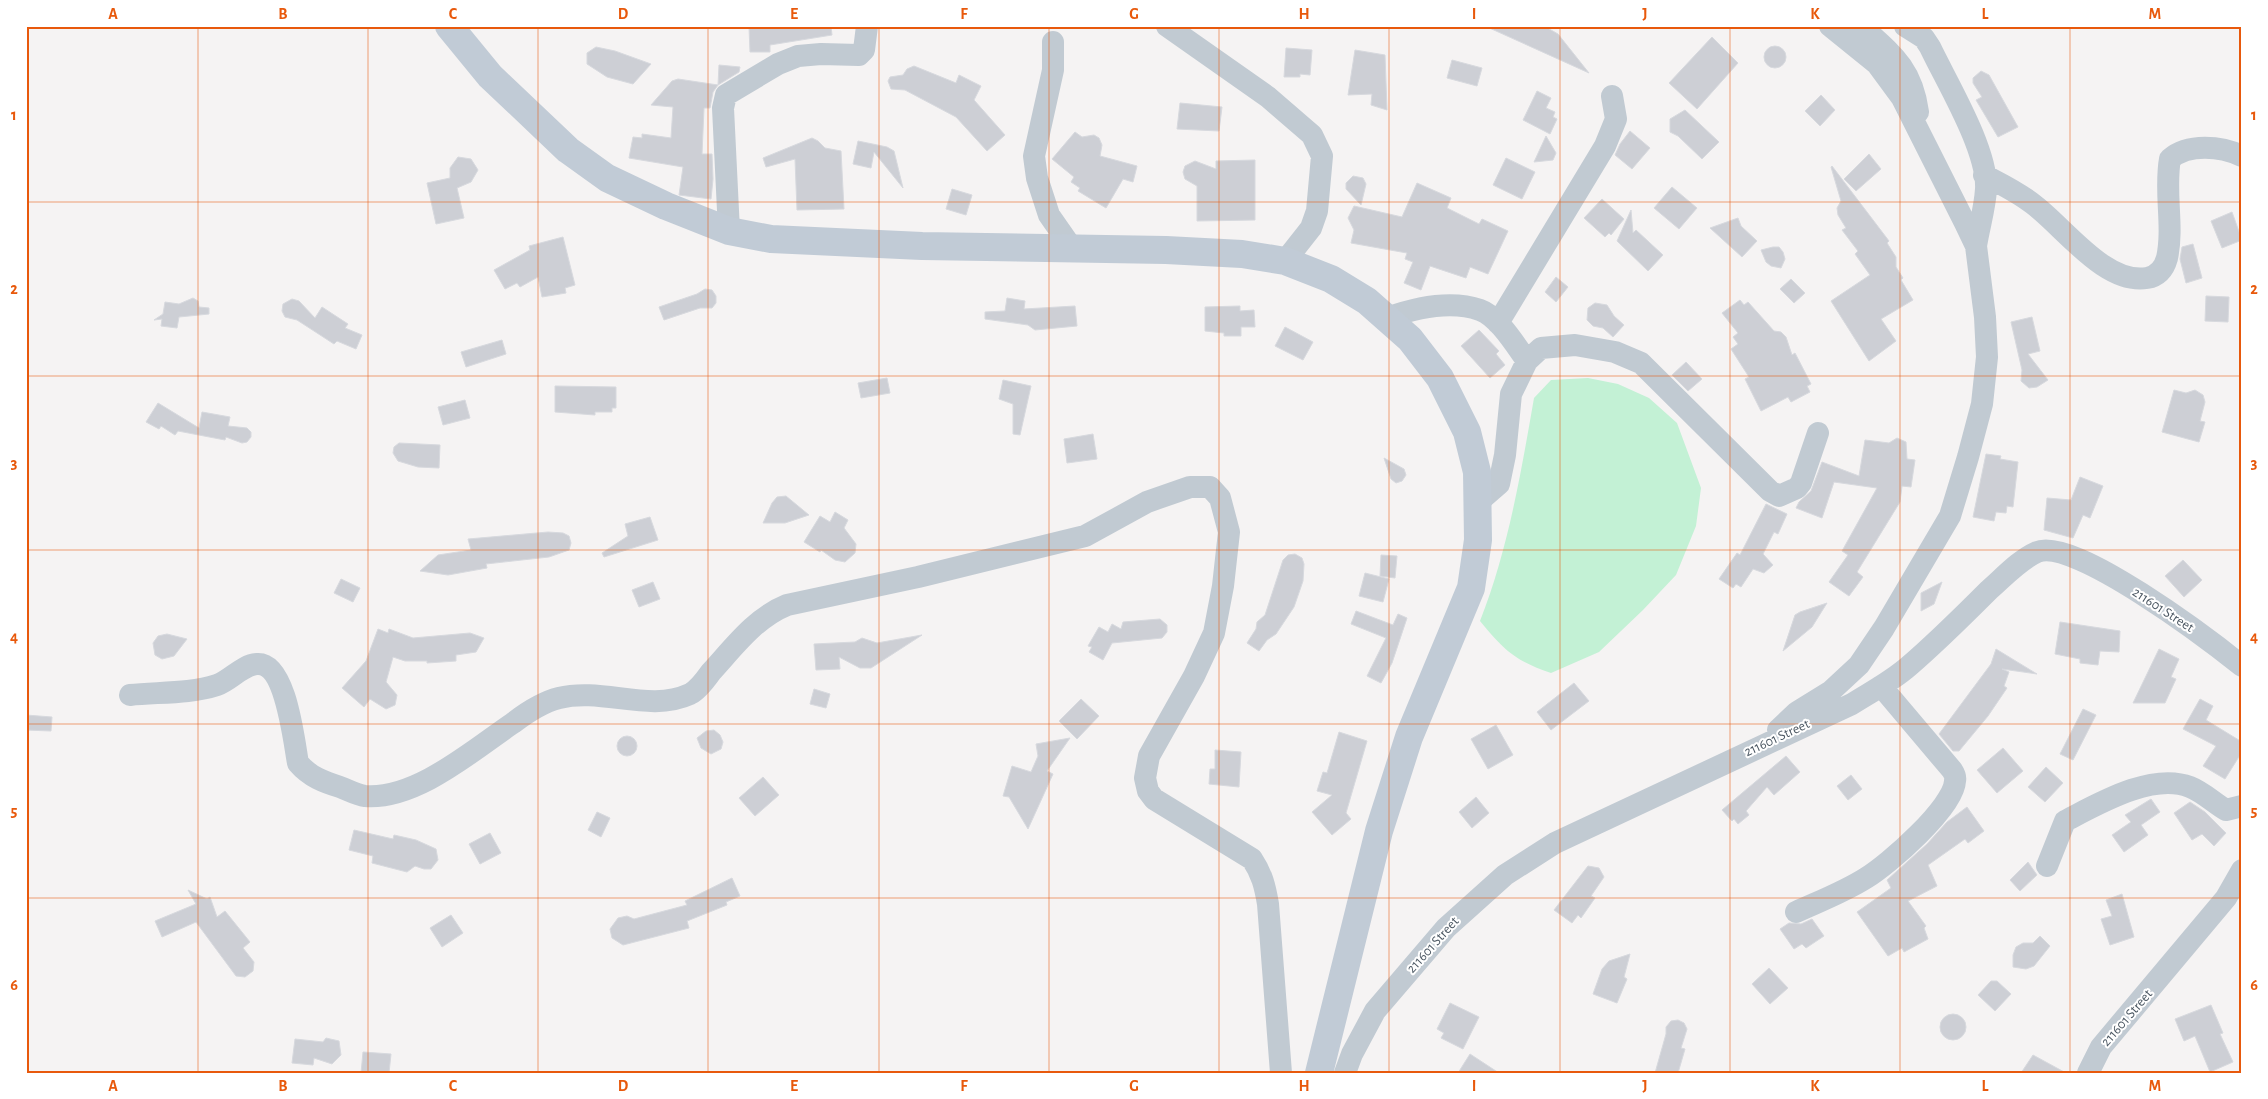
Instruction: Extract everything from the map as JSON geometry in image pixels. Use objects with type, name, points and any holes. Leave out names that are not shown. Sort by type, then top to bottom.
[{"type":"street","points":[[449,26],[498,83],[568,150],[607,178],[666,206],[729,231],[771,239],[922,246],[1072,248],[1242,254],[1285,262],[1331,279],[1367,300],[1410,339],[1440,378],[1467,432],[1477,472],[1478,540],[1471,588],[1409,737],[1379,831],[1319,1073]]},
{"type":"street","points":[[729,231],[723,108],[726,95],[786,60],[798,56],[821,54],[859,55],[864,50],[867,26]]},
{"type":"street","points":[[1167,26],[1268,97],[1312,135],[1322,156],[1317,211],[1311,228],[1285,262]]},
{"type":"street","points":[[1830,26],[1877,64],[1902,98],[1976,246]]},
{"type":"street","points":[[1861,26],[1896,57],[1905,71],[1917,104],[1920,133]]},
{"type":"street","points":[[1767,742],[1786,720],[1831,691],[1859,665],[1884,628],[1950,516],[1982,404],[1987,357],[1985,317],[1976,246],[1986,189],[1984,175],[1962,110],[1930,47],[1924,38],[1905,26]]},
{"type":"street","points":[[1053,42],[1053,70],[1034,156],[1037,178],[1049,215],[1072,248]]},
{"type":"street","points":[[1498,323],[1605,146],[1616,119],[1612,96]]},
{"type":"street","points":[[1984,175],[2034,204],[2109,271],[2138,279],[2154,276],[2160,272],[2167,259],[2170,216],[2170,160],[2177,153],[2192,149],[2216,148],[2242,156]]},
{"type":"street","points":[[1386,318],[1418,307],[1448,306],[1481,310],[1498,323],[1527,360]]},
{"type":"street","points":[[1477,503],[1499,484],[1505,455],[1511,394],[1527,360],[1541,348],[1575,345],[1615,352],[1641,363],[1770,491],[1780,496],[1797,488],[1801,483],[1818,433]]},
{"type":"street","points":[[130,695],[207,688],[227,681],[250,665],[263,664],[270,669],[279,681],[298,764],[307,774],[364,796],[385,795],[407,790],[433,776],[527,713],[558,698],[586,694],[658,702],[692,693],[747,633],[770,612],[787,605],[918,577],[1085,536],[1147,502],[1190,488],[1210,488],[1220,498],[1229,532],[1223,586],[1214,633],[1194,676],[1149,756],[1145,778],[1148,791],[1154,799],[1252,859],[1261,873],[1268,904],[1281,1073]]},
{"type":"street","name":"211601 Street","points":[[1345,1073],[1352,1054],[1375,1011],[1446,928],[1505,875],[1555,843],[1767,742],[1852,704],[1882,686],[1908,668],[2006,574],[2037,552],[2048,550],[2078,558],[2137,592],[2217,646],[2242,666]]},
{"type":"street","points":[[1796,912],[1850,888],[1895,857],[1940,811],[1953,790],[1956,780],[1952,770],[1882,686]]},
{"type":"street","points":[[2047,866],[2065,820],[2140,788],[2165,783],[2188,786],[2226,810],[2242,806]]},
{"type":"street","name":"211601 Street","points":[[2088,1073],[2101,1047],[2226,898],[2242,870]]},
{"type":"green space","points":[[1588,378],[1618,384],[1649,398],[1677,423],[1701,488],[1696,526],[1676,575],[1599,652],[1551,673],[1519,659],[1496,640],[1480,621],[1506,539],[1519,483],[1534,398],[1551,380]]},
{"type":"building","points":[[831,26],[832,35],[770,45],[770,52],[750,52],[749,27]]},
{"type":"building","points":[[1485,26],[1544,26],[1558,34],[1589,73]]},
{"type":"building","points":[[1712,37],[1738,63],[1697,109],[1669,83]]},
{"type":"building","points":[[1775,46],[1783,49],[1786,57],[1783,65],[1775,68],[1767,65],[1764,57],[1767,49]]},
{"type":"building","points":[[596,47],[615,51],[651,64],[633,84],[607,77],[587,64],[587,53]]},
{"type":"building","points":[[1286,48],[1312,50],[1310,75],[1300,74],[1300,77],[1284,77]]},
{"type":"building","points":[[1355,50],[1385,55],[1387,110],[1371,105],[1372,94],[1348,95]]},
{"type":"building","points":[[1452,60],[1482,68],[1477,86],[1447,78]]},
{"type":"building","points":[[719,65],[740,67],[739,72],[718,85]]},
{"type":"building","points":[[914,66],[956,83],[959,75],[981,86],[974,100],[1005,135],[987,151],[956,117],[905,90],[891,89],[888,81],[890,77],[903,75],[907,69]]},
{"type":"building","points":[[1981,71],[1989,75],[2018,127],[1998,137],[1976,100],[1982,97],[1973,83],[1973,78]]},
{"type":"building","points":[[678,79],[718,85],[713,92],[710,108],[704,108],[702,154],[712,154],[713,179],[711,199],[679,195],[683,167],[629,158],[633,137],[642,138],[642,134],[671,138],[673,107],[651,105],[672,81]]},
{"type":"building","points":[[1537,91],[1551,98],[1546,108],[1555,112],[1553,117],[1557,119],[1550,134],[1523,120]]},
{"type":"building","points":[[1821,95],[1835,110],[1820,126],[1805,111]]},
{"type":"building","points":[[1180,103],[1222,107],[1219,131],[1177,129]]},
{"type":"building","points":[[1685,110],[1719,142],[1702,159],[1678,136],[1670,132],[1670,119]]},
{"type":"building","points":[[1630,131],[1650,148],[1632,169],[1615,155],[1620,144]]},
{"type":"building","points":[[1075,132],[1082,137],[1094,135],[1099,138],[1102,145],[1100,156],[1137,166],[1133,182],[1123,179],[1106,208],[1078,191],[1080,188],[1071,182],[1074,177],[1052,159]]},
{"type":"building","points":[[1546,136],[1556,153],[1553,160],[1534,162]]},
{"type":"building","points":[[812,138],[825,148],[841,151],[844,209],[797,210],[795,159],[766,167],[763,158]]},
{"type":"building","points":[[858,141],[887,147],[894,151],[903,188],[874,152],[871,168],[853,164]]},
{"type":"building","points":[[1869,154],[1881,169],[1856,191],[1844,179]]},
{"type":"building","points":[[458,157],[471,159],[478,170],[471,182],[457,188],[464,218],[436,224],[427,183],[450,178],[450,168]]},
{"type":"building","points":[[1506,158],[1535,172],[1522,199],[1493,185]]},
{"type":"building","points":[[1255,160],[1255,220],[1197,221],[1197,186],[1185,179],[1183,172],[1185,166],[1195,161],[1216,169],[1216,161]]},
{"type":"building","points":[[1832,166],[1889,241],[1887,243],[1896,257],[1896,267],[1903,278],[1901,280],[1913,300],[1881,319],[1896,341],[1869,361],[1831,301],[1870,275],[1855,254],[1858,251],[1842,230],[1846,228],[1838,215],[1837,208],[1841,201]]},
{"type":"building","points":[[1353,176],[1363,178],[1366,184],[1361,205],[1346,189],[1346,183]]},
{"type":"building","points":[[1417,183],[1451,198],[1447,208],[1479,224],[1482,219],[1508,231],[1488,274],[1470,267],[1466,278],[1430,266],[1421,290],[1404,283],[1413,262],[1405,259],[1407,253],[1351,243],[1354,230],[1348,218],[1354,206],[1402,217]]},
{"type":"building","points":[[1672,187],[1697,208],[1679,229],[1654,208]]},
{"type":"building","points":[[952,189],[972,195],[966,215],[946,209]]},
{"type":"building","points":[[1602,199],[1624,219],[1611,235],[1609,233],[1605,237],[1584,218]]},
{"type":"building","points":[[1631,210],[1633,233],[1636,230],[1663,255],[1648,271],[1617,241]]},
{"type":"building","points":[[2232,212],[2242,240],[2222,248],[2211,221]]},
{"type":"building","points":[[1738,218],[1741,226],[1757,241],[1742,257],[1710,228]]},
{"type":"building","points":[[563,237],[575,285],[565,288],[566,293],[542,297],[538,277],[520,287],[517,283],[505,289],[494,270],[530,250],[529,246]]},
{"type":"building","points":[[2193,244],[2202,278],[2186,283],[2180,259],[2182,247]]},
{"type":"building","points":[[1779,247],[1783,252],[1785,259],[1781,268],[1771,266],[1766,262],[1761,250]]},
{"type":"building","points":[[1556,277],[1568,287],[1556,302],[1545,292]]},
{"type":"building","points":[[1791,279],[1805,293],[1794,303],[1780,289]]},
{"type":"building","points":[[705,289],[712,290],[716,296],[716,303],[712,308],[700,308],[664,320],[659,307],[697,294]]},
{"type":"building","points":[[2206,296],[2229,297],[2228,322],[2205,321]]},
{"type":"building","points":[[193,298],[198,301],[199,307],[209,308],[209,314],[179,317],[177,328],[161,326],[162,319],[154,320],[163,314],[165,302],[179,304]]},
{"type":"building","points":[[1007,298],[1025,301],[1024,309],[1075,306],[1077,326],[1035,330],[1028,325],[985,319],[985,312],[1005,311]]},
{"type":"building","points":[[292,299],[299,301],[315,318],[322,307],[348,324],[345,328],[362,335],[356,349],[337,341],[334,344],[297,320],[285,317],[282,311],[283,304]]},
{"type":"building","points":[[1740,300],[1744,305],[1748,302],[1774,331],[1781,332],[1786,337],[1792,355],[1795,353],[1811,384],[1807,386],[1810,392],[1791,402],[1788,397],[1761,411],[1745,379],[1749,377],[1731,349],[1738,344],[1733,337],[1738,333],[1722,313]]},
{"type":"building","points":[[1595,303],[1607,305],[1614,316],[1624,325],[1613,337],[1603,328],[1593,326],[1587,320],[1588,308]]},
{"type":"building","points":[[1240,306],[1240,311],[1254,310],[1255,327],[1241,327],[1241,336],[1224,336],[1224,333],[1205,331],[1205,307]]},
{"type":"building","points":[[2032,317],[2040,351],[2028,354],[2048,380],[2037,387],[2029,388],[2021,381],[2022,370],[2011,322]]},
{"type":"building","points":[[1285,327],[1313,342],[1303,360],[1275,346]]},
{"type":"building","points":[[1479,330],[1499,351],[1496,354],[1505,365],[1490,378],[1461,346]]},
{"type":"building","points":[[502,340],[506,354],[466,367],[461,352]]},
{"type":"building","points":[[1686,362],[1702,379],[1688,391],[1672,375]]},
{"type":"building","points":[[887,378],[890,393],[861,398],[858,383]]},
{"type":"building","points":[[1003,380],[1031,386],[1020,435],[1013,434],[1013,404],[999,399]]},
{"type":"building","points":[[555,386],[616,387],[616,408],[612,408],[612,412],[595,412],[595,415],[555,412]]},
{"type":"building","points":[[2174,390],[2186,393],[2195,390],[2203,395],[2205,402],[2200,421],[2205,422],[2199,442],[2162,432]]},
{"type":"building","points":[[465,400],[470,418],[443,425],[438,407]]},
{"type":"building","points":[[158,403],[199,428],[202,412],[230,417],[228,426],[247,428],[251,432],[251,437],[247,442],[242,443],[226,437],[225,440],[178,431],[175,435],[161,426],[159,429],[146,422]]},
{"type":"building","points":[[1093,434],[1097,459],[1067,463],[1064,439]]},
{"type":"building","points":[[1897,438],[1906,442],[1907,459],[1915,460],[1911,487],[1902,486],[1900,502],[1857,572],[1863,577],[1849,596],[1829,582],[1848,555],[1842,551],[1877,488],[1834,482],[1822,518],[1796,508],[1799,502],[1811,491],[1822,462],[1859,476],[1865,440],[1889,443]]},
{"type":"building","points":[[399,443],[440,445],[439,468],[418,467],[398,461],[393,453],[394,447]]},
{"type":"building","points":[[1986,454],[2001,456],[2000,459],[2018,462],[2013,507],[2007,506],[2006,513],[1996,512],[1994,521],[1973,517]]},
{"type":"building","points":[[1384,458],[1404,469],[1406,475],[1402,481],[1396,483],[1391,479]]},
{"type":"building","points":[[2080,477],[2103,486],[2090,518],[2083,515],[2073,538],[2044,530],[2047,498],[2071,500]]},
{"type":"building","points":[[786,496],[809,515],[785,523],[763,523],[772,503],[777,497]]},
{"type":"building","points":[[1766,504],[1787,514],[1778,534],[1774,532],[1763,554],[1773,565],[1764,573],[1753,569],[1741,587],[1736,584],[1733,588],[1719,579],[1737,553],[1740,555]]},
{"type":"building","points":[[835,512],[848,520],[844,528],[856,544],[855,553],[845,562],[835,560],[821,550],[820,552],[804,542],[820,516],[830,522]]},
{"type":"building","points":[[650,517],[658,540],[604,557],[602,553],[628,536],[625,524]]},
{"type":"building","points":[[548,532],[563,533],[569,536],[571,543],[569,550],[549,557],[486,564],[487,568],[448,575],[420,571],[438,555],[471,550],[468,539]]},
{"type":"building","points":[[1295,554],[1302,558],[1304,564],[1303,581],[1294,607],[1276,634],[1267,640],[1259,651],[1247,643],[1256,629],[1257,622],[1265,615],[1283,560],[1288,555]]},
{"type":"building","points":[[1381,555],[1397,556],[1395,578],[1380,576]]},
{"type":"building","points":[[2183,560],[2202,580],[2184,597],[2165,576]]},
{"type":"building","points":[[1365,573],[1389,579],[1383,602],[1359,596]]},
{"type":"building","points":[[341,579],[360,588],[353,602],[334,593]]},
{"type":"building","points":[[653,582],[660,599],[639,607],[632,590]]},
{"type":"building","points":[[1942,582],[1934,604],[1921,611],[1921,593]]},
{"type":"building","points":[[1827,603],[1812,627],[1783,651],[1795,615]]},
{"type":"building","points":[[1356,611],[1393,625],[1398,614],[1407,618],[1392,663],[1381,683],[1367,676],[1386,638],[1351,624]]},
{"type":"building","points":[[1160,619],[1167,625],[1167,632],[1162,638],[1112,643],[1103,660],[1089,652],[1092,647],[1088,646],[1099,627],[1108,632],[1112,624],[1121,629],[1123,622]]},
{"type":"building","points":[[2060,622],[2120,631],[2119,652],[2100,651],[2098,665],[2080,663],[2080,659],[2055,654]]},
{"type":"building","points":[[378,629],[388,633],[389,629],[413,638],[470,633],[484,638],[476,652],[456,655],[456,661],[427,663],[427,661],[405,661],[393,657],[386,682],[397,695],[395,705],[386,709],[370,699],[364,707],[342,688],[366,661]]},
{"type":"building","points":[[167,634],[187,639],[174,656],[162,659],[155,655],[153,643],[158,636]]},
{"type":"building","points":[[922,635],[871,668],[860,668],[839,657],[840,669],[816,670],[814,644],[855,642],[862,638],[877,643]]},
{"type":"building","points":[[1996,649],[2037,674],[2002,669],[2009,672],[2004,686],[2007,688],[1988,716],[1959,751],[1953,751],[1939,734],[1991,664]]},
{"type":"building","points":[[2159,649],[2179,659],[2171,677],[2176,679],[2165,703],[2133,703]]},
{"type":"building","points":[[1574,683],[1589,701],[1551,730],[1537,712]]},
{"type":"building","points":[[814,689],[830,694],[826,708],[810,704]]},
{"type":"building","points":[[1081,699],[1099,716],[1077,739],[1059,721]]},
{"type":"building","points":[[2200,699],[2213,706],[2206,720],[2242,742],[2242,752],[2225,779],[2203,766],[2216,746],[2183,729]]},
{"type":"building","points":[[2083,709],[2096,715],[2073,760],[2060,754]]},
{"type":"building","points":[[26,715],[52,717],[51,731],[26,730]]},
{"type":"building","points":[[1496,725],[1513,755],[1488,769],[1471,739]]},
{"type":"building","points":[[714,730],[720,735],[723,742],[721,749],[711,754],[701,748],[697,738],[706,731]]},
{"type":"building","points":[[1339,732],[1367,741],[1346,813],[1351,819],[1332,835],[1312,812],[1332,795],[1317,791],[1323,772],[1327,773]]},
{"type":"building","points":[[627,736],[634,739],[637,746],[634,753],[627,756],[620,753],[617,746],[620,739]]},
{"type":"building","points":[[1070,738],[1047,771],[1053,774],[1028,829],[1009,797],[1003,796],[1012,766],[1031,772],[1038,756],[1036,744]]},
{"type":"building","points":[[2003,748],[2023,771],[1997,793],[1977,770]]},
{"type":"building","points":[[1215,750],[1241,752],[1239,787],[1209,784],[1210,769],[1215,769]]},
{"type":"building","points":[[1786,756],[1800,772],[1774,795],[1767,787],[1746,811],[1749,815],[1738,824],[1734,819],[1732,821],[1722,810]]},
{"type":"building","points":[[2046,767],[2063,783],[2045,802],[2028,787]]},
{"type":"building","points":[[1851,775],[1862,789],[1848,800],[1837,786]]},
{"type":"building","points":[[763,777],[779,795],[755,816],[739,798]]},
{"type":"building","points":[[1476,797],[1489,813],[1472,828],[1459,812]]},
{"type":"building","points":[[2151,799],[2160,812],[2141,825],[2148,835],[2124,852],[2112,835],[2131,822],[2125,815]]},
{"type":"building","points":[[2190,802],[2205,812],[2226,833],[2214,846],[2202,834],[2192,840],[2174,813]]},
{"type":"building","points":[[1967,807],[1984,831],[1968,843],[1965,839],[1928,865],[1937,886],[1908,901],[1926,926],[1924,928],[1928,939],[1904,952],[1902,948],[1888,956],[1857,912],[1891,888],[1887,880],[1927,844],[1947,822]]},
{"type":"building","points":[[597,812],[610,818],[601,837],[588,830]]},
{"type":"building","points":[[354,830],[393,839],[394,835],[416,840],[436,849],[438,860],[431,869],[415,866],[407,872],[372,863],[373,856],[349,850]]},
{"type":"building","points":[[490,833],[501,853],[480,864],[469,844]]},
{"type":"building","points":[[2028,862],[2037,875],[2020,891],[2010,880]]},
{"type":"building","points":[[1588,866],[1599,868],[1604,877],[1591,896],[1595,898],[1581,918],[1578,915],[1572,923],[1554,910]]},
{"type":"building","points":[[732,878],[740,896],[726,902],[727,905],[687,921],[689,928],[623,945],[612,938],[610,929],[618,918],[627,916],[634,919],[687,905],[685,901]]},
{"type":"building","points":[[188,890],[207,899],[210,897],[217,917],[225,911],[250,942],[243,948],[254,962],[253,971],[245,977],[236,976],[196,922],[162,937],[155,921],[196,904]]},
{"type":"building","points":[[2122,894],[2134,937],[2110,945],[2101,919],[2112,916],[2106,900]]},
{"type":"building","points":[[451,915],[463,933],[442,947],[430,928]]},
{"type":"building","points":[[1812,919],[1824,936],[1806,948],[1802,944],[1794,949],[1780,929],[1789,923],[1801,924]]},
{"type":"building","points":[[2040,936],[2050,946],[2034,966],[2026,969],[2013,967],[2013,955],[2016,947],[2023,943],[2033,943]]},
{"type":"building","points":[[1630,954],[1624,977],[1627,979],[1617,1003],[1593,994],[1602,969],[1609,961]]},
{"type":"building","points":[[1769,968],[1788,988],[1770,1004],[1752,984]]},
{"type":"building","points":[[1991,981],[1997,981],[2011,994],[1995,1011],[1978,995]]},
{"type":"building","points":[[1450,1003],[1479,1017],[1463,1049],[1441,1038],[1444,1033],[1437,1029]]},
{"type":"building","points":[[2211,1005],[2223,1033],[2220,1034],[2233,1062],[2210,1072],[2195,1036],[2184,1041],[2175,1019]]},
{"type":"building","points":[[1953,1014],[1962,1018],[1966,1027],[1962,1036],[1953,1040],[1944,1036],[1940,1027],[1944,1018]]},
{"type":"building","points":[[1678,1020],[1684,1023],[1687,1029],[1681,1048],[1685,1049],[1678,1073],[1655,1073],[1666,1034],[1666,1027],[1671,1021]]},
{"type":"building","points":[[326,1038],[339,1041],[341,1055],[332,1064],[314,1058],[313,1065],[292,1063],[295,1039],[323,1042]]},
{"type":"building","points":[[363,1052],[391,1054],[389,1073],[361,1073]]},
{"type":"building","points":[[1470,1054],[1499,1073],[1458,1073]]},
{"type":"building","points":[[2033,1055],[2066,1073],[2021,1073]]}]
